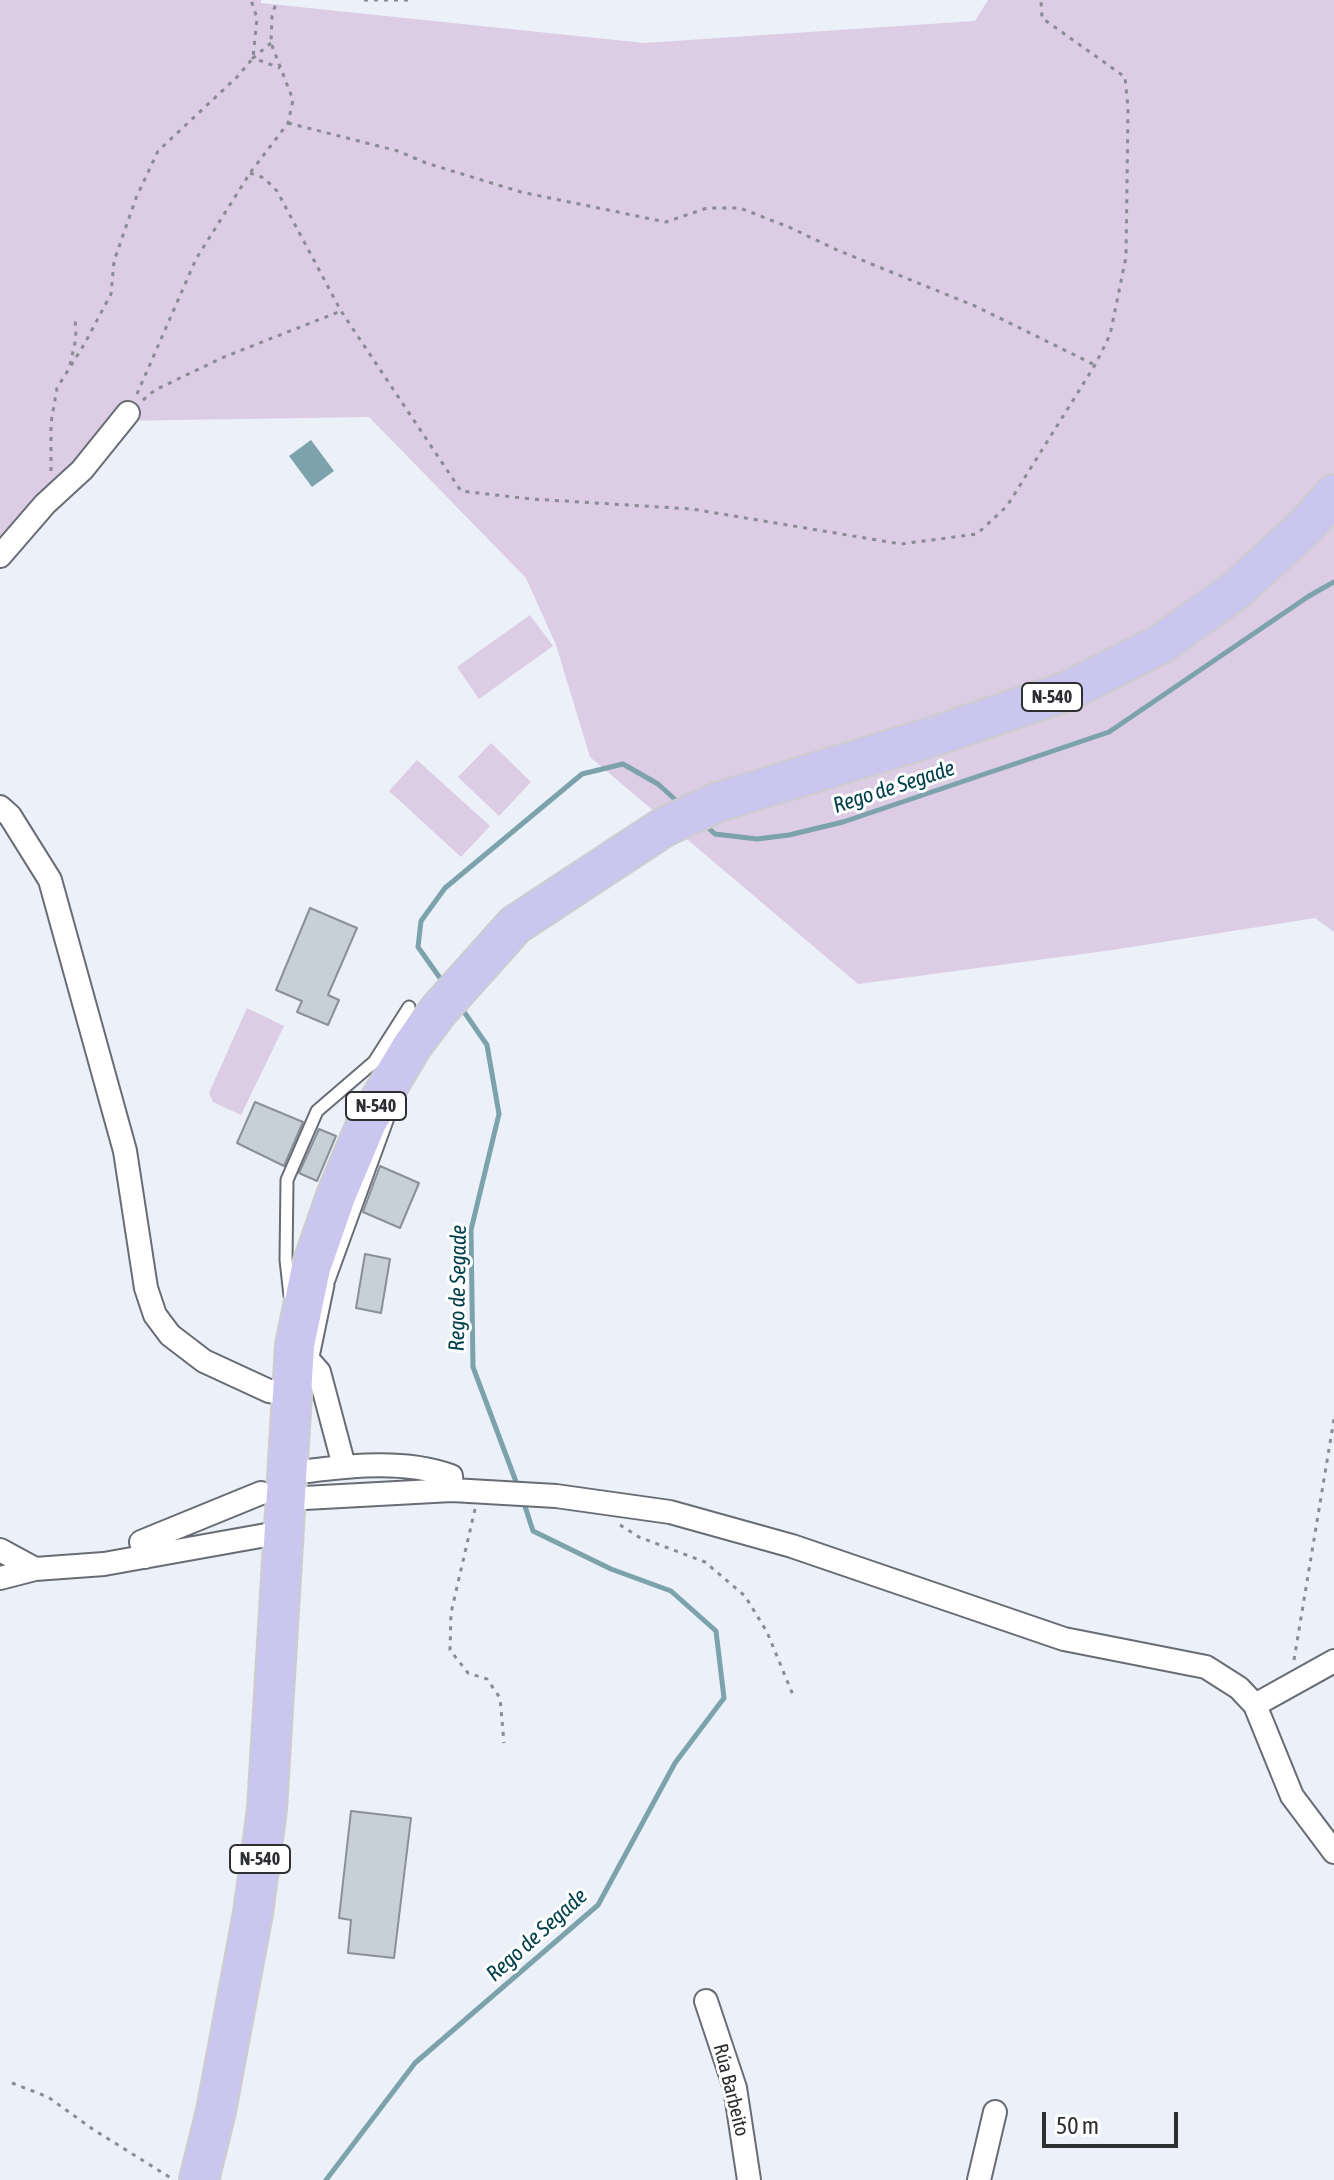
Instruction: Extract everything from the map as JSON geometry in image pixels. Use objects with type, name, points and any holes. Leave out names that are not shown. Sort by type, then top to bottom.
[{"type":"highway","name":"N-540","points":[[199,2180],[216,2111],[253,1913],[267,1809],[291,1394],[302,1342],[311,1268],[336,1196],[368,1120],[412,1046],[439,1010],[515,925],[664,827],[718,802],[938,735],[1081,685],[1161,644],[1236,590],[1306,526],[1334,494]]},
{"type":"street","points":[[0,556],[45,504],[82,470],[128,413]]},
{"type":"street","points":[[0,807],[10,816],[50,880],[125,1151],[146,1288],[155,1315],[170,1335],[204,1361],[269,1391],[291,1394]]},
{"type":"street","points":[[302,1342],[319,1372],[344,1466]]},
{"type":"street","points":[[0,1578],[35,1569],[104,1564],[224,1541],[284,1499],[344,1466],[428,1468],[451,1476],[452,1490]]},
{"type":"street","points":[[145,1557],[141,1542],[284,1499],[452,1490],[556,1496],[670,1512],[792,1546],[1064,1639],[1206,1667],[1239,1688],[1255,1705],[1292,1796],[1334,1852]]},
{"type":"street","points":[[0,1550],[35,1569]]},
{"type":"street","points":[[1255,1705],[1334,1661]]},
{"type":"street","name":"Rúa Barbeito","points":[[706,2001],[735,2088],[749,2180]]},
{"type":"street","points":[[979,2180],[995,2112]]},
{"type":"lane","points":[[302,1342],[286,1260],[287,1180],[317,1111],[374,1062],[409,1007]]},
{"type":"lane","points":[[302,1342],[329,1280],[378,1149],[412,1046]]},
{"type":"lane","points":[[302,1342],[329,1280]]},
{"type":"path","points":[[251,0],[257,18],[253,58]]},
{"type":"path","points":[[128,413],[196,259],[250,173],[288,123],[293,100],[271,43],[272,16],[277,0]]},
{"type":"path","points":[[364,0],[412,0]]},
{"type":"path","points":[[250,173],[264,178],[277,191],[341,311],[461,491],[531,499],[692,509],[901,544],[977,534],[1007,506],[1095,365],[1110,335],[1126,257],[1128,108],[1125,77],[1042,18],[1041,0]]},
{"type":"path","points":[[45,504],[57,388],[111,294],[114,261],[136,198],[158,151],[271,43]]},
{"type":"path","points":[[253,58],[281,68]]},
{"type":"path","points":[[288,123],[398,151],[426,163],[521,192],[666,222],[707,208],[740,208],[975,306],[1095,365]]},
{"type":"path","points":[[128,413],[155,390],[169,383],[224,357],[341,311]]},
{"type":"path","points":[[69,369],[76,338],[75,317]]},
{"type":"path","points":[[1294,1684],[1295,1644],[1334,1419]]},
{"type":"path","points":[[478,1492],[451,1613],[450,1650],[468,1673],[487,1679],[500,1698],[504,1743]]},
{"type":"path","points":[[616,1504],[620,1528],[705,1562],[745,1596],[767,1632],[793,1695]]},
{"type":"path","points":[[12,2083],[48,2097],[166,2177],[179,2180]]},
{"type":"shaded area","points":[[0,0],[261,0],[261,3],[644,43],[975,21],[988,0],[1334,0],[1334,932],[1315,918],[1112,950],[858,984],[590,757],[556,645],[526,578],[369,417],[110,421],[0,539]]},
{"type":"shaded area","points":[[530,615],[553,646],[479,699],[457,667]]},
{"type":"shaded area","points":[[491,743],[531,782],[499,816],[458,777]]},
{"type":"shaded area","points":[[417,760],[490,826],[461,857],[389,791]]},
{"type":"shaded area","points":[[247,1008],[284,1026],[241,1115],[213,1102],[209,1093]]},
{"type":"water","points":[[311,440],[334,471],[312,487],[289,456]]},
{"type":"building","points":[[310,908],[357,928],[328,995],[339,1000],[328,1025],[297,1012],[302,1001],[276,990]]},
{"type":"building","points":[[255,1102],[303,1122],[284,1166],[237,1143]]},
{"type":"building","points":[[319,1129],[336,1136],[317,1181],[299,1173]]},
{"type":"building","points":[[380,1166],[419,1183],[400,1228],[363,1212]]},
{"type":"building","points":[[365,1254],[390,1259],[381,1313],[356,1308]]},
{"type":"building","points":[[351,1811],[411,1818],[394,1958],[348,1953],[351,1920],[339,1918]]},
{"type":"waterway","name":"Rego de Segade","points":[[705,825],[715,834],[757,839],[789,835],[843,822],[1109,732],[1334,582]]},
{"type":"waterway","name":"Rego de Segade","points":[[445,985],[418,947],[421,921],[445,888],[582,774],[623,764],[658,784],[679,803]]},
{"type":"waterway","name":"Rego de Segade","points":[[460,1006],[487,1045],[499,1114],[471,1230],[473,1367],[518,1487]]},
{"type":"waterway","name":"Rego de Segade","points":[[326,2180],[415,2063],[598,1905],[675,1763],[724,1698],[716,1631],[671,1591],[611,1569],[533,1531],[523,1500]]}]
